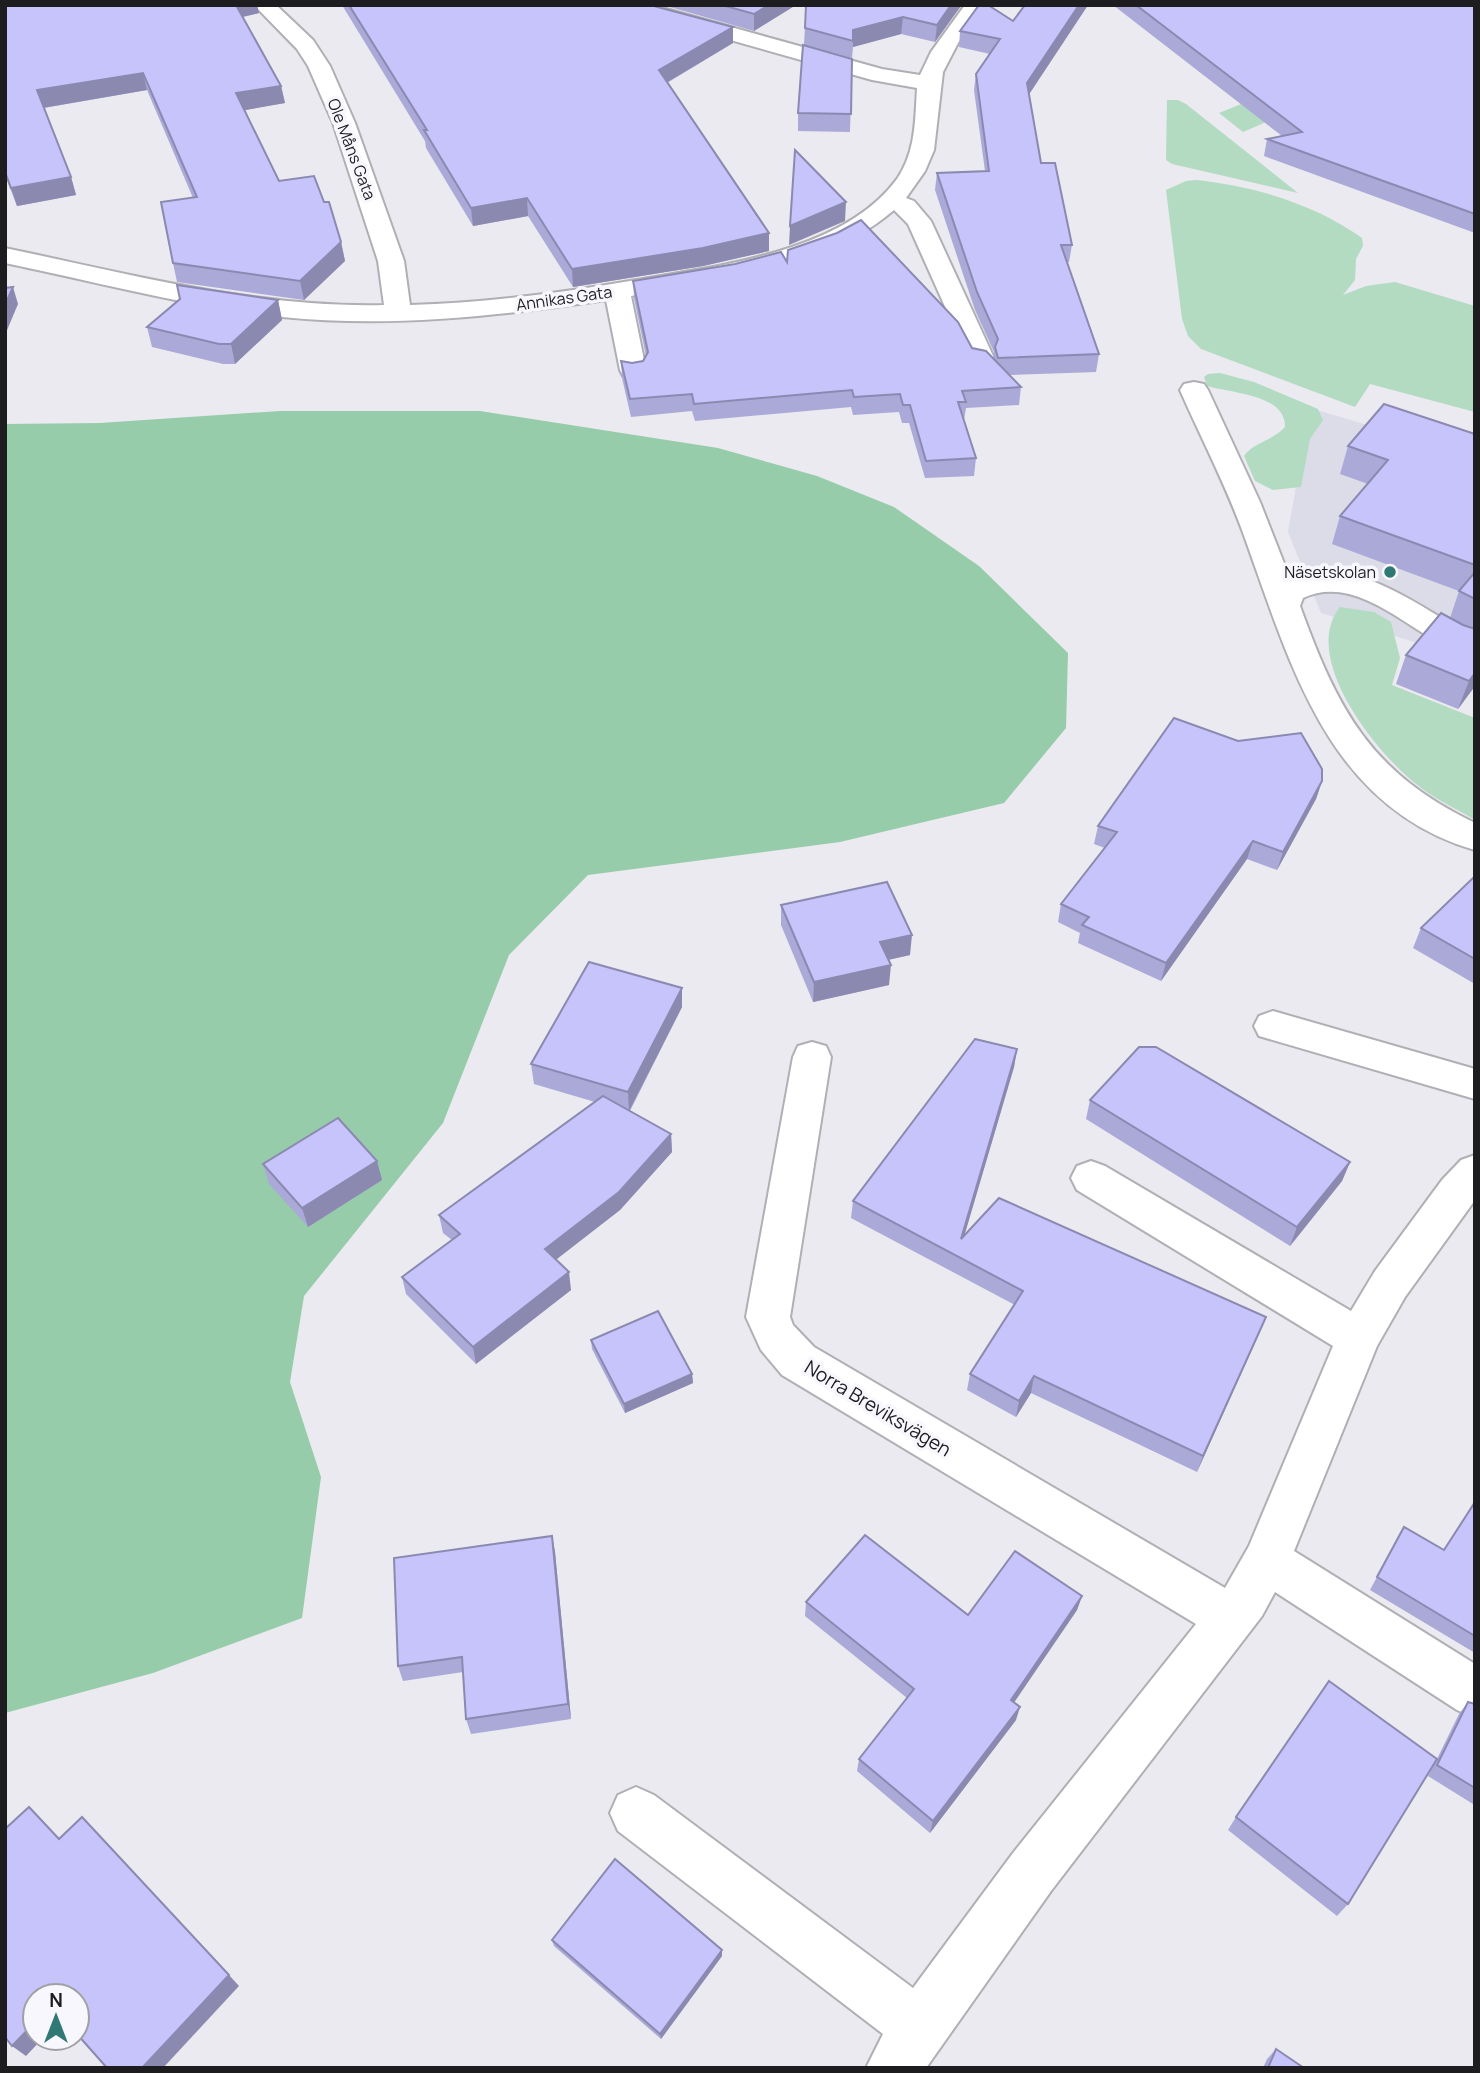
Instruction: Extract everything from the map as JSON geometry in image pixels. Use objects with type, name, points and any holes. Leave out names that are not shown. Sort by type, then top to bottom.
[{"type":"street","name":"Ole Måns Gata","points":[[264,5],[305,45],[324,77],[344,123],[391,261],[398,313]]},
{"type":"street","points":[[619,5],[659,13],[851,67],[929,83]]},
{"type":"street","name":"Annikas Gata","points":[[5,255],[236,302],[341,313],[398,313],[503,306],[617,292],[710,275],[809,248],[843,234],[872,217],[892,200],[914,170],[926,142],[929,83],[947,44],[976,5]]},
{"type":"street","points":[[892,200],[905,206],[919,220],[981,358]]},
{"type":"street","points":[[617,292],[633,370]]},
{"type":"street","points":[[1194,390],[1260,537],[1306,668],[1328,714],[1384,786],[1417,808],[1475,838]]},
{"type":"street","points":[[1284,607],[1289,593],[1310,582],[1336,582],[1361,587],[1386,598],[1452,640],[1475,649]]},
{"type":"street","points":[[1273,1026],[1475,1084]]},
{"type":"street","name":"Norra Breviksvägen","points":[[812,1057],[768,1318],[776,1337],[798,1361],[1231,1618]]},
{"type":"street","points":[[1091,1178],[1358,1338]]},
{"type":"street","points":[[636,1813],[906,2048],[1032,1872],[1245,1600],[1267,1560],[1358,1338],[1390,1284],[1469,1188]]},
{"type":"street","points":[[1267,1560],[1475,1693]]},
{"type":"shaded area","name":"Näsetskolan","points":[[1310,408],[1475,457],[1475,661],[1321,613],[1288,532]]},
{"type":"green space","points":[[1338,65],[1354,84],[1243,132],[1219,113]]},
{"type":"green space","points":[[1167,100],[1178,100],[1186,104],[1298,193],[1172,164],[1166,160]]},
{"type":"green space","points":[[1196,180],[1262,192],[1304,206],[1362,238],[1363,246],[1356,259],[1355,280],[1343,295],[1366,286],[1395,282],[1475,306],[1475,412],[1370,384],[1355,407],[1201,349],[1188,336],[1182,319],[1166,190],[1186,181]]},
{"type":"green space","points":[[1220,373],[1254,382],[1318,409],[1323,420],[1310,439],[1301,487],[1273,490],[1255,481],[1244,456],[1285,427],[1283,416],[1267,401],[1207,386],[1204,377]]},
{"type":"green space","points":[[280,411],[480,411],[718,448],[817,476],[894,507],[979,566],[1068,653],[1066,728],[1004,803],[840,842],[588,875],[509,955],[443,1123],[304,1296],[290,1382],[321,1477],[302,1618],[153,1673],[5,1713],[5,424],[100,423]]},
{"type":"green space","points":[[1340,607],[1374,612],[1391,622],[1400,658],[1392,685],[1475,718],[1475,820],[1420,787],[1384,753],[1365,730],[1336,678],[1329,652],[1330,628]]},
{"type":"building","points":[[5,5],[236,5],[281,86],[236,93],[279,181],[314,176],[324,202],[329,202],[341,242],[300,281],[173,263],[161,202],[197,197],[143,73],[37,90],[71,177],[11,188],[5,172]]},
{"type":"building","points":[[349,5],[650,5],[733,27],[659,70],[769,233],[703,248],[572,269],[527,198],[471,208],[424,130],[427,130]]},
{"type":"building","points":[[722,5],[769,5],[754,14]]},
{"type":"building","points":[[806,5],[951,5],[937,25],[903,17],[853,30],[853,41],[805,28]]},
{"type":"building","points":[[979,5],[988,5],[1013,21],[1025,5],[1079,5],[1027,83],[1041,163],[1055,163],[1072,245],[1061,245],[1099,354],[998,358],[995,347],[998,339],[977,292],[937,173],[989,171],[976,74],[1000,39],[960,31]]},
{"type":"building","points":[[1136,5],[1475,5],[1475,214],[1267,139],[1302,132]]},
{"type":"building","points":[[803,45],[852,59],[851,114],[798,113]]},
{"type":"building","points":[[795,150],[846,202],[790,226]]},
{"type":"building","points":[[861,220],[958,322],[972,348],[986,351],[1021,387],[962,391],[966,402],[958,402],[976,458],[926,461],[910,405],[903,405],[900,394],[854,397],[852,390],[694,404],[692,394],[630,399],[621,361],[643,361],[648,352],[633,281],[735,264],[781,252],[787,262],[788,250],[837,233]]},
{"type":"building","points":[[177,285],[278,300],[231,344],[219,344],[147,327],[180,299]]},
{"type":"building","points":[[13,287],[5,305],[5,288]]},
{"type":"building","points":[[1384,404],[1475,434],[1475,565],[1340,516],[1388,460],[1348,446]]},
{"type":"building","points":[[1475,572],[1475,599],[1459,591]]},
{"type":"building","points":[[1441,613],[1475,629],[1475,673],[1469,681],[1406,655]]},
{"type":"building","points":[[1174,718],[1238,741],[1301,733],[1322,769],[1322,781],[1283,852],[1253,841],[1166,963],[1082,925],[1089,917],[1061,904],[1117,832],[1098,826]]},
{"type":"building","points":[[1475,876],[1475,959],[1421,928]]},
{"type":"building","points":[[887,882],[912,935],[880,942],[891,965],[814,982],[781,905]]},
{"type":"building","points":[[589,962],[682,988],[628,1092],[531,1064]]},
{"type":"building","points":[[975,1039],[1017,1049],[961,1239],[999,1198],[1266,1317],[1203,1456],[1034,1376],[1019,1401],[970,1374],[1023,1291],[853,1201]]},
{"type":"building","points":[[1139,1047],[1156,1047],[1350,1162],[1297,1227],[1090,1100]]},
{"type":"building","points":[[603,1096],[671,1134],[619,1192],[545,1249],[569,1272],[473,1347],[402,1277],[460,1234],[439,1215]]},
{"type":"building","points":[[338,1118],[377,1161],[302,1208],[263,1164]]},
{"type":"building","points":[[658,1311],[692,1374],[624,1404],[591,1340]]},
{"type":"building","points":[[1475,1502],[1475,1636],[1377,1577],[1404,1527],[1444,1550]]},
{"type":"building","points":[[865,1535],[968,1615],[1015,1551],[1082,1596],[1011,1700],[1020,1707],[933,1821],[859,1759],[914,1689],[806,1602]]},
{"type":"building","points":[[552,1536],[568,1704],[466,1719],[462,1657],[398,1666],[394,1558]]},
{"type":"building","points":[[1329,1681],[1437,1759],[1348,1904],[1236,1817]]},
{"type":"building","points":[[1468,1702],[1475,1704],[1475,1788],[1437,1765]]},
{"type":"building","points":[[29,1807],[59,1839],[82,1817],[229,1975],[142,2068],[107,2068],[91,2050],[91,1982],[21,1982],[21,2037],[12,2046],[5,2037],[5,1829]]},
{"type":"building","points":[[615,1859],[722,1950],[660,2034],[552,1940]]},
{"type":"building","points":[[1276,2049],[1304,2068],[1268,2068]]},
{"type":"place","name":"Näsetskolan","points":[[1390,572]]}]
